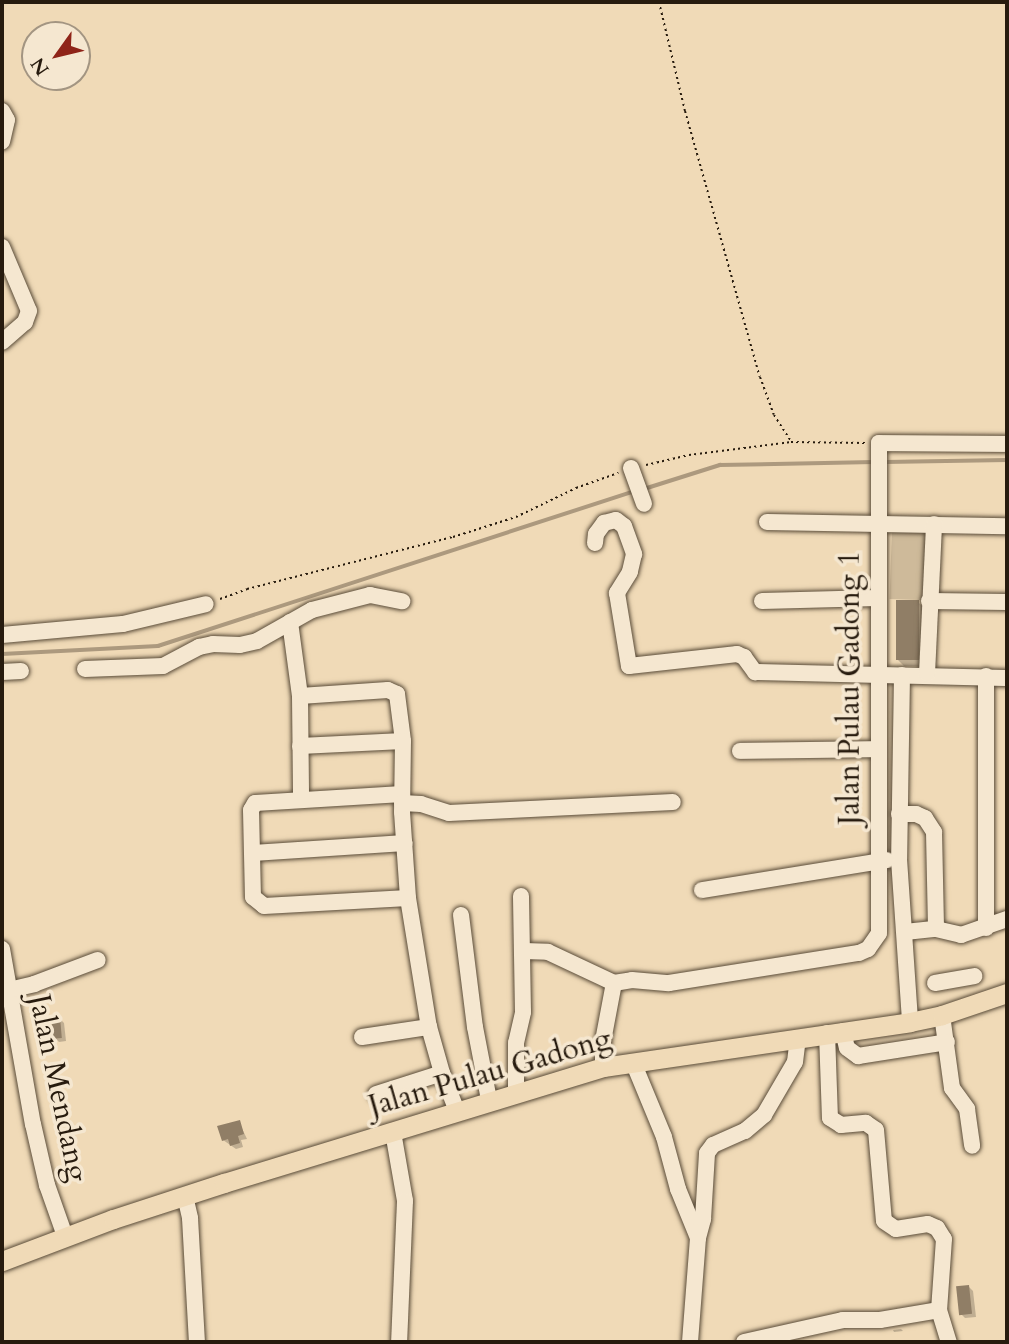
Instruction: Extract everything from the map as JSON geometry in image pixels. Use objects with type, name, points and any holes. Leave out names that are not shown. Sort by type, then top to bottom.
[{"type":"main road","name":"Jalan Pulau Gadong","points":[[2,1261],[65,1236],[185,1196],[603,1067],[942,1016],[1007,993]]},
{"type":"street","points":[[2,111],[8,120],[2,141]]},
{"type":"street","points":[[2,247],[29,311],[25,322],[2,342]]},
{"type":"street","points":[[879,446],[1007,444]]},
{"type":"street","name":"Jalan Pulau Gadong 1","points":[[614,983],[632,980],[687,982],[859,953],[868,949],[879,933],[879,446]]},
{"type":"street","points":[[632,470],[644,504]]},
{"type":"street","points":[[595,543],[596,534],[604,523],[616,520],[624,526],[634,554],[630,572],[617,593],[629,666],[737,653],[744,657],[755,672],[1007,678]]},
{"type":"street","points":[[767,522],[1007,526]]},
{"type":"street","points":[[927,674],[934,524]]},
{"type":"street","points":[[85,669],[163,666],[206,645],[240,645],[257,641],[312,610],[370,596],[402,601]]},
{"type":"street","points":[[762,601],[877,598]]},
{"type":"street","points":[[929,601],[1007,602]]},
{"type":"street","points":[[2,635],[124,624],[206,604]]},
{"type":"street","points":[[290,622],[300,696],[300,798]]},
{"type":"street","points":[[2,672],[21,671]]},
{"type":"street","points":[[902,675],[899,814],[909,1022]]},
{"type":"street","points":[[986,676],[986,928]]},
{"type":"street","points":[[300,696],[388,690],[393,691],[399,700],[408,898],[429,1027],[442,1073],[457,1111]]},
{"type":"street","points":[[300,746],[402,741]]},
{"type":"street","points":[[740,751],[879,749]]},
{"type":"street","points":[[408,898],[264,906],[254,897],[252,805],[260,801],[300,798],[402,798],[449,813],[673,802]]},
{"type":"street","name":"Jalan Pulau Gadong 1","points":[[899,814],[925,818],[934,832],[936,929]]},
{"type":"street","points":[[253,853],[405,843]]},
{"type":"street","points":[[702,890],[878,860],[900,859]]},
{"type":"street","points":[[516,1092],[516,1043],[523,1012],[521,896]]},
{"type":"street","points":[[461,915],[475,1027],[489,1100]]},
{"type":"street","points":[[905,932],[936,929],[961,935],[1007,919]]},
{"type":"street","name":"Jalan Mendang","points":[[2,949],[33,1124],[47,1185],[65,1236]]},
{"type":"street","points":[[524,951],[548,952],[614,983],[604,1030],[603,1067]]},
{"type":"street","points":[[9,990],[98,960]]},
{"type":"street","points":[[935,983],[974,976]]},
{"type":"street","points":[[955,979],[961,1010]]},
{"type":"street","points":[[942,1016],[952,1088],[967,1109],[972,1146]]},
{"type":"street","points":[[362,1037],[429,1027]]},
{"type":"street","points":[[835,1032],[847,1048],[859,1056],[947,1042]]},
{"type":"street","points":[[835,1032],[830,1118],[841,1125],[866,1123],[876,1130],[884,1221],[896,1229],[928,1224],[937,1228],[944,1240],[939,1310],[949,1342]]},
{"type":"street","points":[[690,1342],[707,1153],[722,1138],[745,1131],[764,1115],[794,1062],[798,1038]]},
{"type":"street","points":[[633,1062],[664,1137],[678,1189],[698,1238]]},
{"type":"street","points":[[376,1094],[442,1073]]},
{"type":"street","points":[[393,1132],[405,1201],[399,1342]]},
{"type":"street","points":[[185,1196],[191,1230],[197,1342]]},
{"type":"street","points":[[744,1342],[843,1320],[880,1320],[939,1310]]},
{"type":"path","points":[[659,2],[685,111],[760,377],[774,415],[791,442]]},
{"type":"path","points":[[206,604],[247,589],[453,537],[516,517],[576,488],[689,455],[791,442],[879,446]]},
{"type":"shaded area","points":[[892,529],[927,530],[925,600],[890,599]]},
{"type":"building","points":[[896,600],[919,600],[919,660],[896,660]]},
{"type":"building","points":[[60,1017],[62,1038],[53,1039],[51,1018]]},
{"type":"building","points":[[240,1120],[244,1134],[238,1136],[240,1143],[230,1146],[228,1139],[222,1141],[217,1126]]},
{"type":"building","points":[[969,1285],[972,1314],[959,1315],[956,1286]]},
{"type":"waterway","points":[[885,462],[1007,460]]},
{"type":"waterway","points":[[644,489],[720,465],[874,462]]},
{"type":"waterway","points":[[2,654],[158,646],[633,492]]}]
